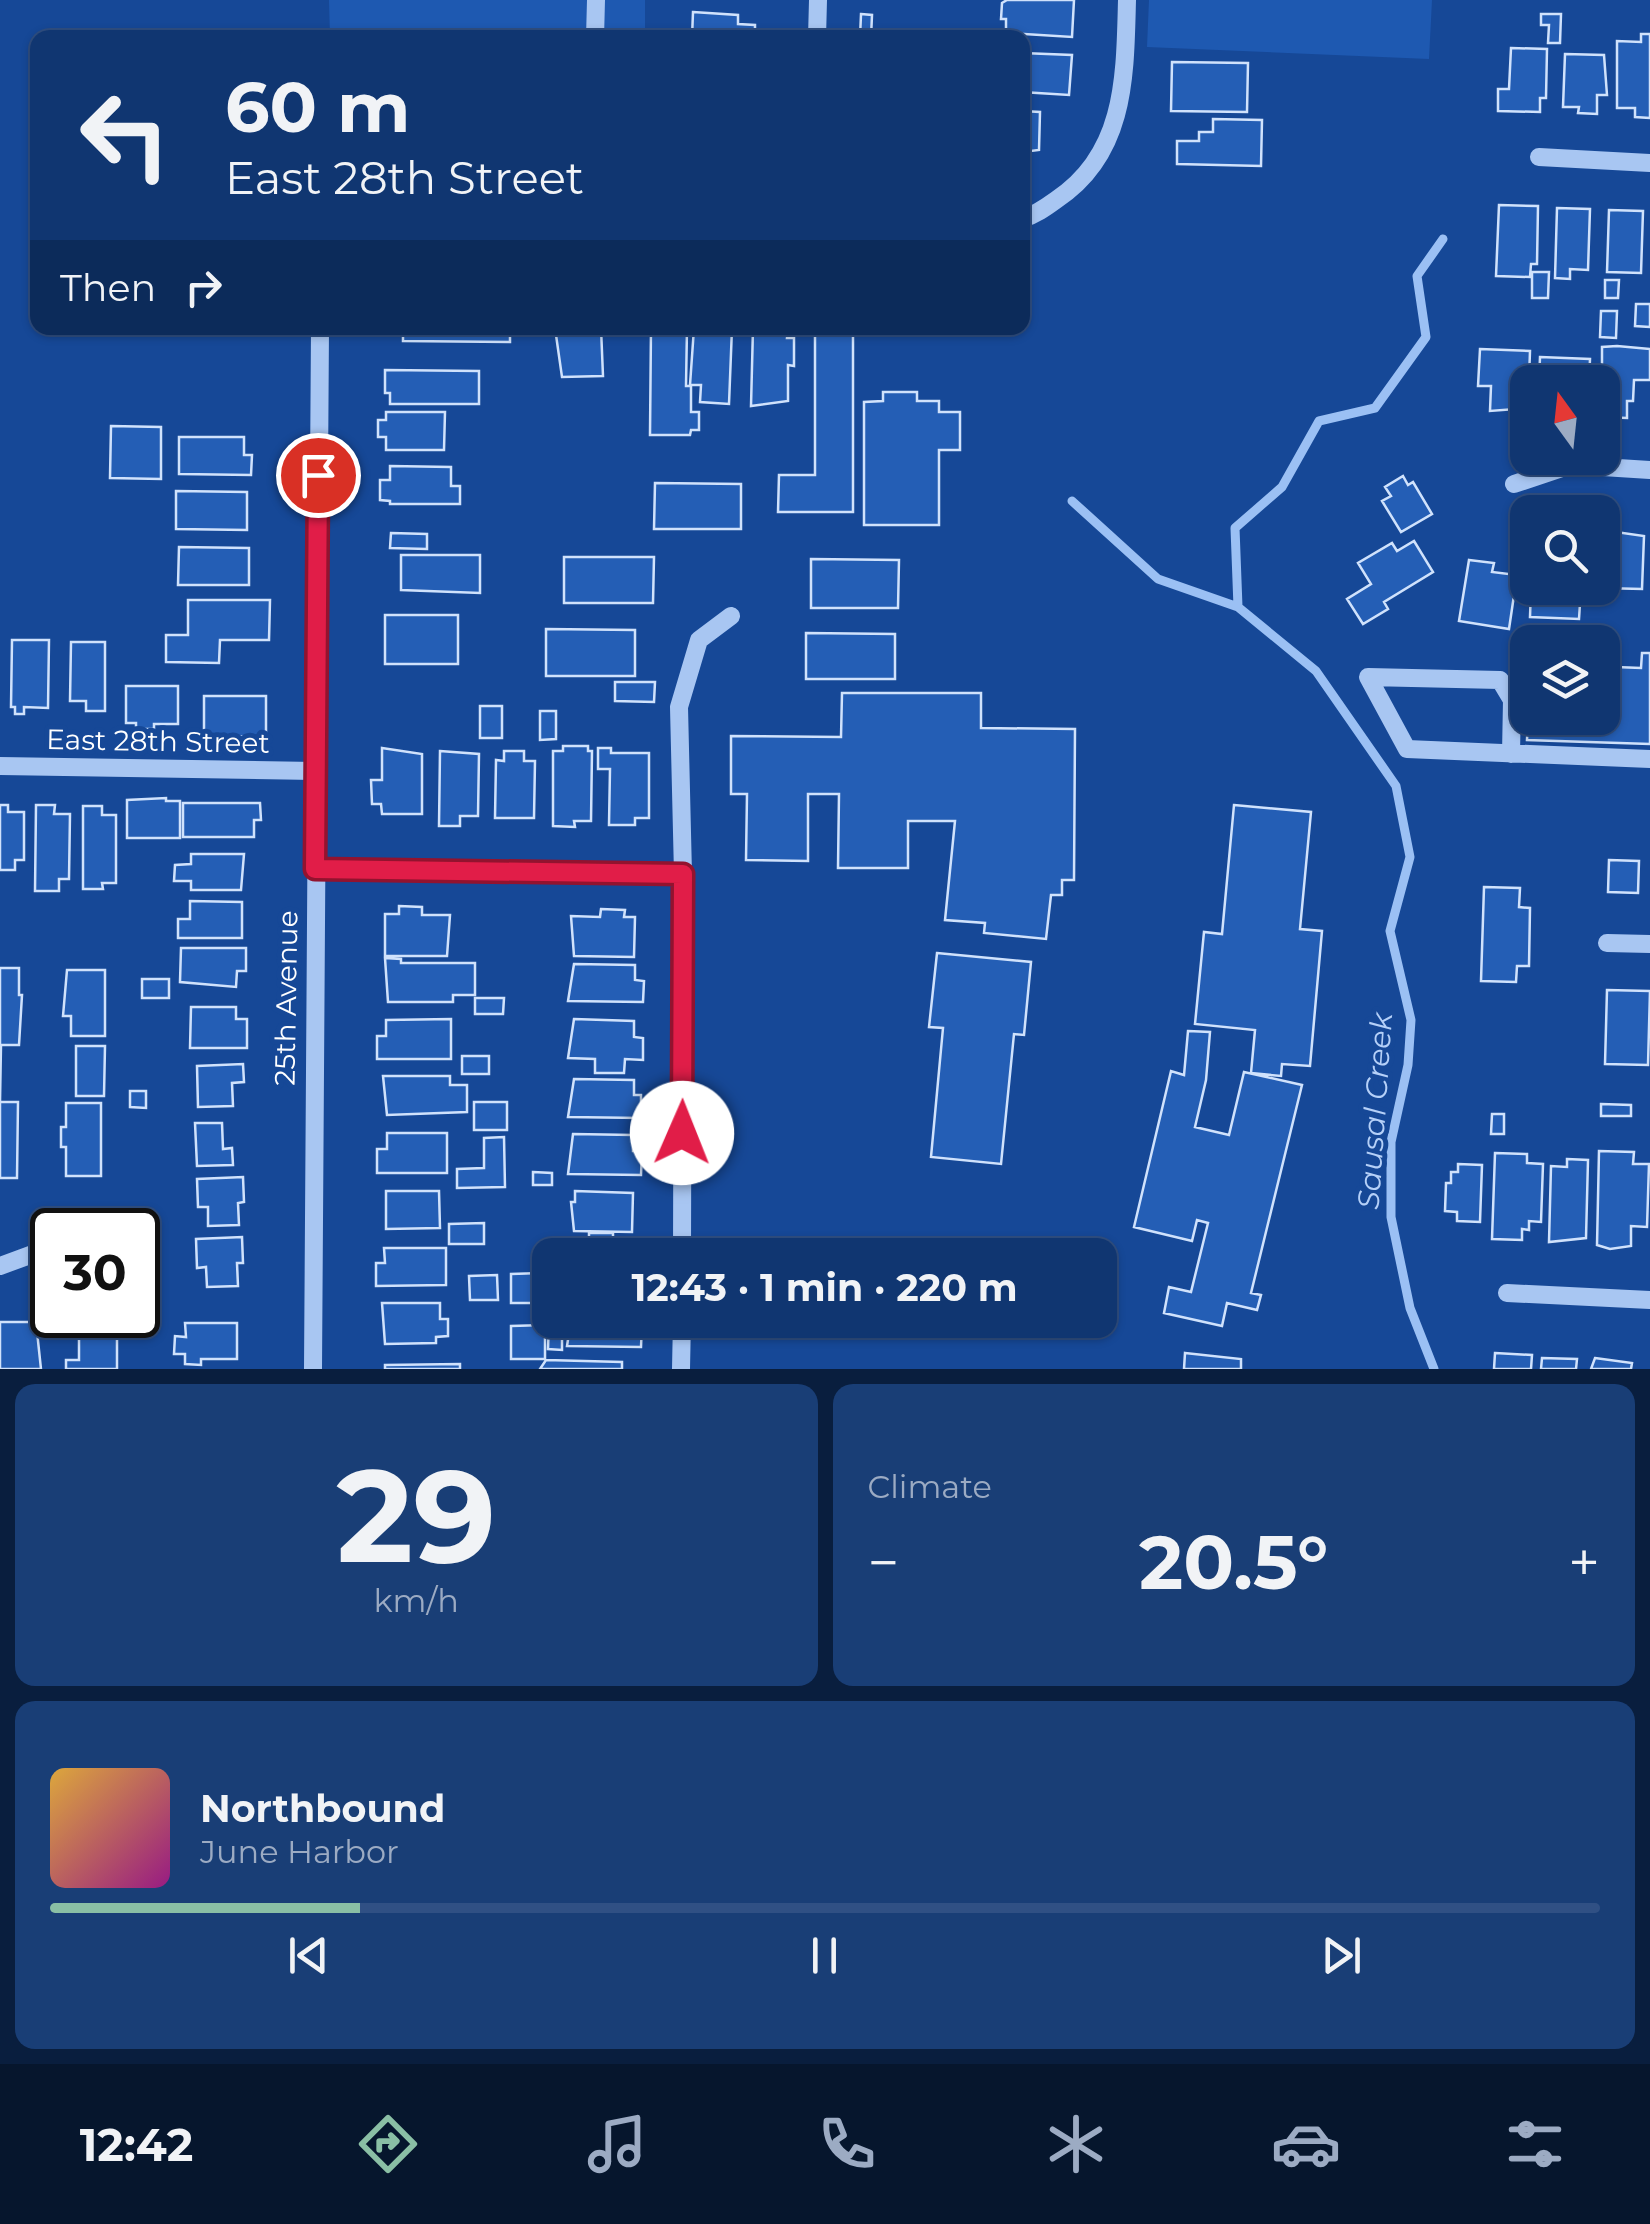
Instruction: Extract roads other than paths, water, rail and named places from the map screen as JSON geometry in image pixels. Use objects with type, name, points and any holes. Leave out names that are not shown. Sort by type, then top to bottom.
[{"type":"street","points":[[596,0],[596,30]]},
{"type":"street","points":[[816,30],[818,0]]},
{"type":"street","points":[[1030,214],[1078,186],[1109,142],[1125,86],[1127,0]]},
{"type":"street","points":[[1539,158],[1650,163]]},
{"type":"street","name":"25th Avenue","points":[[313,1369],[320,335]]},
{"type":"street","points":[[1514,484],[1572,465],[1650,470]]},
{"type":"street","points":[[682,1238],[683,874],[679,707],[699,640],[731,616]]},
{"type":"street","points":[[1511,754],[1512,700],[1500,680],[1368,677],[1407,749],[1511,754],[1650,760]]},
{"type":"street","name":"East 28th Street","points":[[0,766],[315,771]]},
{"type":"street","points":[[315,869],[683,874]]},
{"type":"street","points":[[1607,943],[1650,944]]},
{"type":"street","points":[[0,1266],[30,1256]]},
{"type":"street","points":[[1506,1293],[1650,1300]]},
{"type":"street","points":[[682,1338],[682,1369]]},
{"type":"waterway","name":"Sausal Creek","points":[[1434,1369],[1410,1308],[1391,1217],[1391,1142],[1408,1065],[1411,1020],[1390,931],[1410,857],[1396,786],[1316,671],[1238,607],[1235,528],[1282,487],[1319,421],[1375,408],[1426,337],[1417,276],[1443,239]]},
{"type":"waterway","points":[[1072,501],[1158,579],[1238,607]]}]
